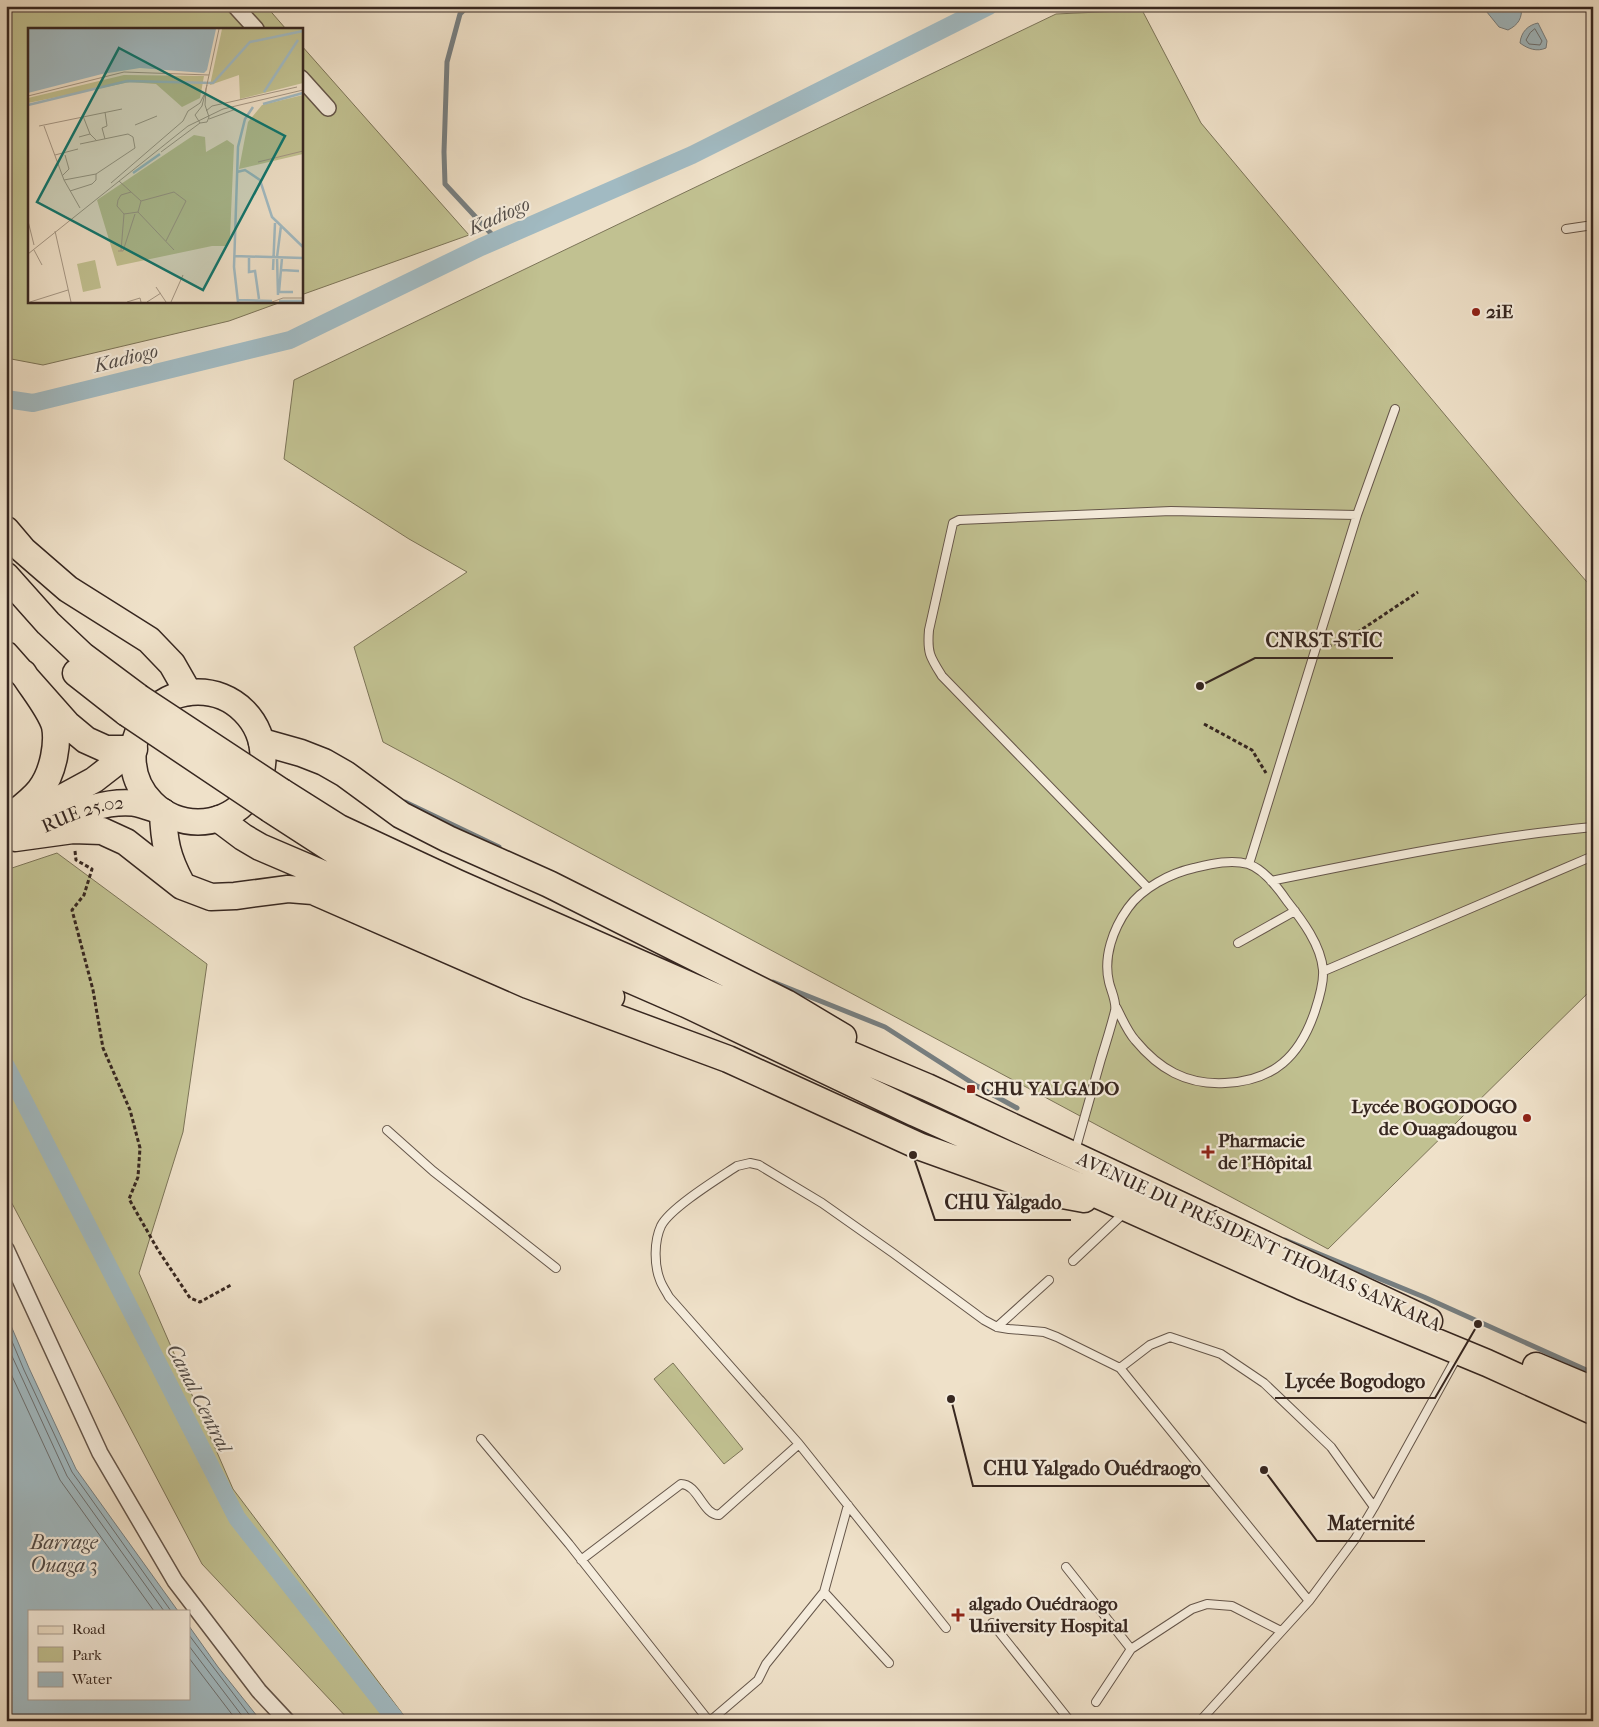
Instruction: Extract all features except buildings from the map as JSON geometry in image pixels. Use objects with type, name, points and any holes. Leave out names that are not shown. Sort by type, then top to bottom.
[{"type":"highway","points":[[6,530],[24,550],[68,589],[149,640],[172,664],[188,692]]},
{"type":"highway","points":[[6,576],[48,623],[133,705]]},
{"type":"highway","points":[[6,604],[32,633],[71,669],[133,705],[276,801],[335,851],[686,1004],[915,1113]]},
{"type":"highway","points":[[14,664],[68,725],[86,740],[106,749],[134,749]]},
{"type":"highway","points":[[8,830],[36,797],[50,774],[56,746],[55,726],[47,710],[14,664]]},
{"type":"highway","points":[[262,742],[301,753],[324,762],[345,774],[401,815],[448,839],[549,884],[786,1003],[927,1087]]},
{"type":"highway","points":[[276,801],[775,1023],[927,1087]]},
{"type":"highway","points":[[163,812],[166,848],[182,886]]},
{"type":"highway","points":[[219,819],[260,847],[588,988],[915,1113]]},
{"type":"highway","points":[[8,830],[102,831],[126,842],[182,886],[211,897],[288,889],[314,891],[528,985],[728,1059],[921,1147],[1046,1192],[1129,1208]]},
{"type":"highway","name":"AVENUE DU PRÉSIDENT THOMAS SANKARA","points":[[927,1087],[1468,1339],[1593,1390]]},
{"type":"highway","name":"AVENUE DU PRÉSIDENT THOMAS SANKARA","points":[[915,1113],[1301,1286],[1460,1352],[1593,1411]]},
{"type":"main road","points":[[188,692],[207,692],[226,698],[242,708],[254,724],[262,742],[264,761],[260,780],[250,797],[236,810],[219,819],[198,822],[178,819],[163,812],[144,792],[135,772],[134,749],[138,733],[146,718],[158,706],[172,697],[188,692]]},
{"type":"main road","name":"RUE 25.02","points":[[8,830],[94,780],[134,749]]},
{"type":"main road","name":"RUE 25.02","points":[[8,830],[92,807],[110,804],[134,803],[163,812]]},
{"type":"street","points":[[235,6],[255,28]]},
{"type":"street","points":[[302,79],[328,108]]},
{"type":"street","points":[[6,1249],[100,1453],[175,1581],[259,1691],[287,1721]]},
{"type":"lane","points":[[1566,229],[1593,225]]},
{"type":"lane","points":[[1249,864],[1356,515],[1395,409]]},
{"type":"lane","points":[[1148,888],[942,676],[931,659],[928,647],[929,630],[954,523],[959,520],[1172,511],[1356,515]]},
{"type":"lane","points":[[1271,881],[1402,854],[1532,832],[1593,826]]},
{"type":"lane","points":[[1324,971],[1593,856]]},
{"type":"lane","points":[[1226,862],[1249,864],[1271,881],[1295,911],[1320,954],[1324,971],[1318,1002],[1308,1032],[1286,1062],[1262,1076],[1236,1082],[1208,1084],[1178,1076],[1156,1061],[1134,1039],[1116,1008],[1108,981],[1106,965],[1110,945],[1121,917],[1134,899],[1148,888],[1193,868],[1226,862]]},
{"type":"lane","points":[[1238,943],[1295,911]]},
{"type":"lane","points":[[1074,1155],[1116,1008]]},
{"type":"lane","points":[[386,1130],[447,1182],[556,1268]]},
{"type":"lane","points":[[946,1628],[799,1444],[669,1297],[660,1279],[656,1262],[656,1243],[661,1226],[673,1211],[737,1166],[750,1163],[759,1166],[822,1203],[984,1320],[997,1327],[1051,1334],[1120,1368],[1309,1601]]},
{"type":"lane","points":[[1073,1261],[1129,1208]]},
{"type":"lane","points":[[997,1327],[1049,1280]]},
{"type":"lane","points":[[1120,1368],[1150,1345],[1170,1337],[1221,1354],[1264,1383],[1331,1447],[1374,1507]]},
{"type":"lane","points":[[1200,1721],[1309,1601],[1355,1538],[1460,1352]]},
{"type":"lane","points":[[481,1439],[581,1560],[709,1721],[758,1680],[766,1664],[824,1592],[848,1505]]},
{"type":"lane","points":[[581,1560],[684,1483],[713,1514],[719,1515],[799,1444]]},
{"type":"lane","points":[[1066,1567],[1131,1649]]},
{"type":"lane","points":[[824,1592],[889,1662]]},
{"type":"lane","points":[[1096,1702],[1131,1649],[1192,1609],[1207,1604],[1232,1606],[1281,1631]]},
{"type":"lane","points":[[992,1623],[1070,1721]]},
{"type":"path","points":[[1314,654],[1358,632],[1418,592]]},
{"type":"path","points":[[1204,724],[1252,750],[1273,784]]},
{"type":"path","points":[[73,830],[76,860],[92,870],[84,895],[72,910],[92,990],[103,1048],[130,1110],[140,1148],[138,1178],[129,1199],[158,1250],[190,1298],[200,1302],[231,1285]]},
{"type":"green space","points":[[6,6],[266,6],[285,28],[28,28],[28,302],[281,302],[229,321],[43,365],[6,358]]},
{"type":"green space","points":[[1142,10],[1201,123],[1517,501],[1593,589],[1593,988],[1328,1249],[383,742],[354,647],[467,572],[409,539],[284,459],[294,380],[1056,14]]},
{"type":"green space","points":[[302,46],[469,235],[302,295]]},
{"type":"green space","points":[[57,853],[207,964],[183,1132],[139,1273],[233,1489],[408,1721],[350,1721],[202,1564],[6,1192],[6,870]]},
{"type":"green space","points":[[673,1363],[743,1449],[724,1464],[654,1379]]},
{"type":"water","points":[[1482,6],[1521,6],[1520,18],[1515,26],[1508,30],[1499,27]]},
{"type":"water","points":[[1538,23],[1547,41],[1546,48],[1539,50],[1526,47],[1520,43],[1526,30],[1531,25]]},
{"type":"water","name":"Barrage Ouaga 3","points":[[6,1314],[76,1469],[177,1610],[28,1610],[28,1700],[190,1700],[190,1627],[218,1667],[261,1721],[6,1721]]},
{"type":"waterway","points":[[468,6],[460,14],[447,62],[444,152],[445,184],[497,240]]},
{"type":"waterway","name":"Kadiogo","points":[[6,399],[33,403],[290,340],[481,247],[692,155],[989,6]]},
{"type":"waterway","points":[[405,802],[499,847]]},
{"type":"waterway","points":[[773,982],[885,1027],[977,1086],[1017,1108]]},
{"type":"waterway","name":"Canal Central","points":[[6,1066],[237,1518],[397,1721]]},
{"type":"waterway","points":[[1285,1240],[1424,1297],[1593,1373]]},
{"type":"place","name":"2iE","points":[[1476,312]]},
{"type":"place","name":"CNRST-STIC","points":[[1200,686]]},
{"type":"place","name":"CHU YALGADO","points":[[971,1089]]},
{"type":"place","name":"Lycée BOGODOGO de Ouagadougou","points":[[1527,1118]]},
{"type":"place","name":"Pharmacie de l'Hôpital","points":[[1208,1152]]},
{"type":"place","name":"CHU Yalgado","points":[[913,1155]]},
{"type":"place","name":"Lycée Bogodogo","points":[[1478,1324]]},
{"type":"place","name":"CHU Yalgado Ouédraogo","points":[[951,1399]]},
{"type":"place","name":"Maternité","points":[[1264,1470]]},
{"type":"place","name":"algado Ouédraogo University Hospital","points":[[958,1615]]}]
